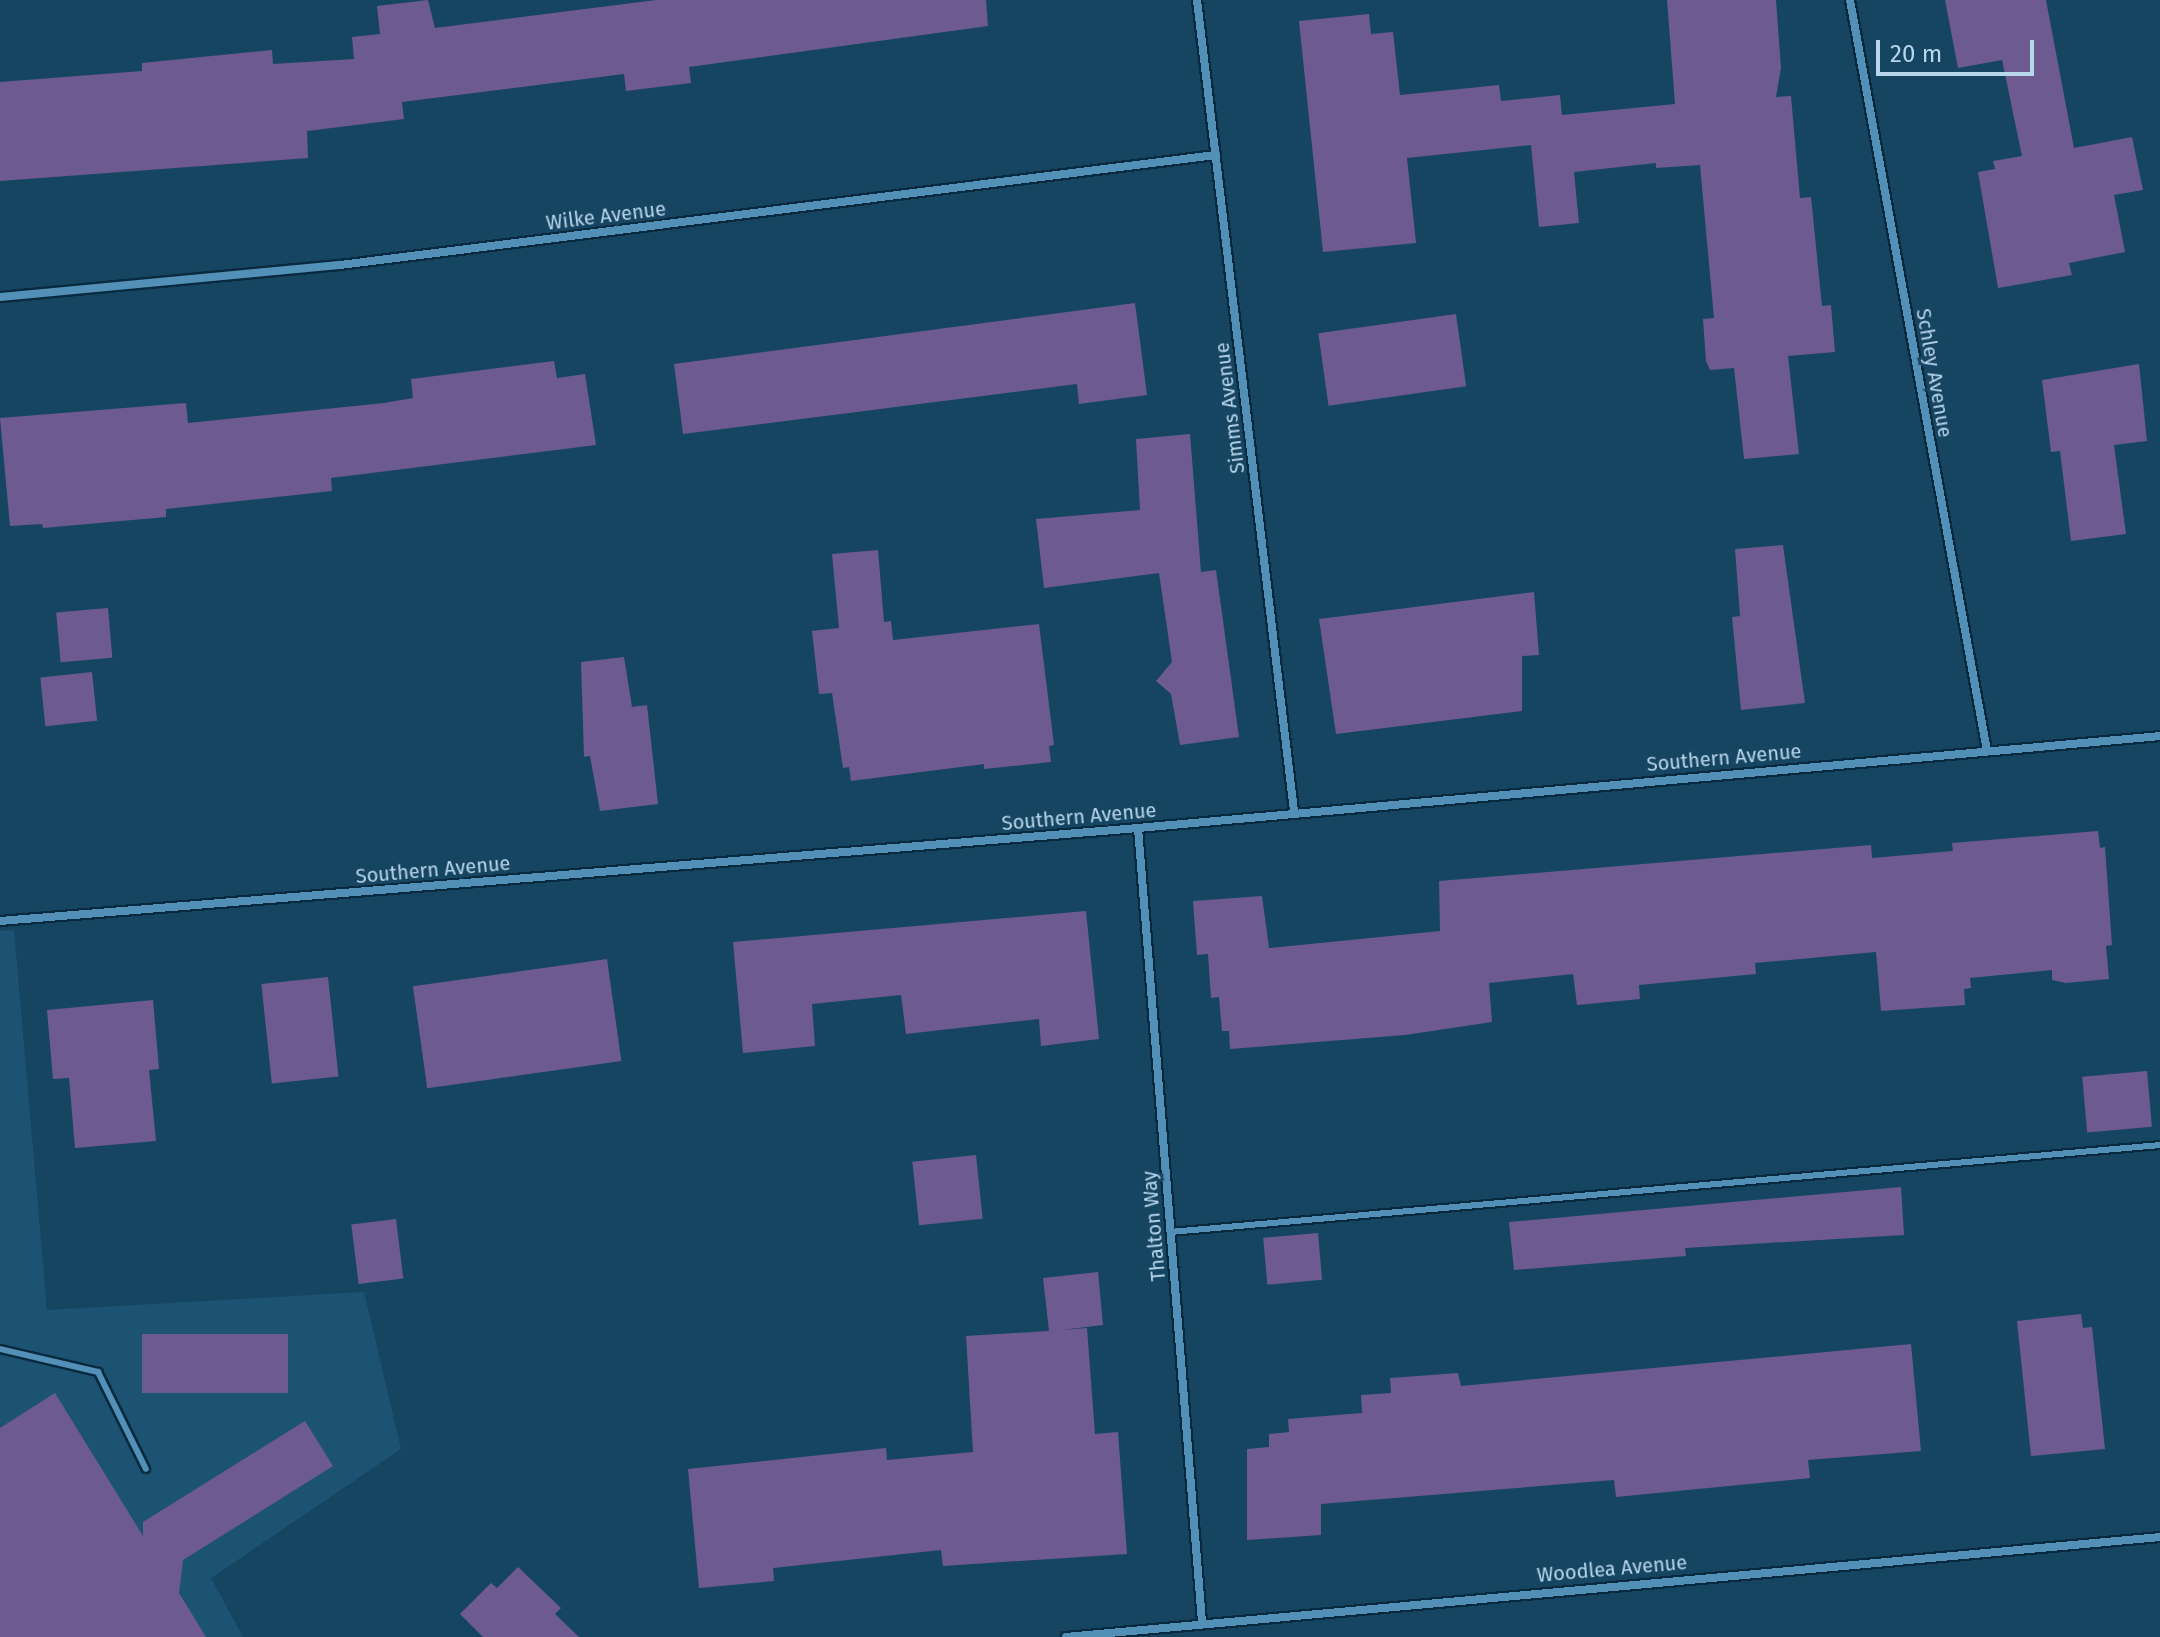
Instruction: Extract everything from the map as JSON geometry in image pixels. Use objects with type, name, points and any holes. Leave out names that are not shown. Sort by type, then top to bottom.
[{"type":"street","name":"Simms Avenue","points":[[1197,0],[1294,811]]},
{"type":"street","name":"Schley Avenue","points":[[1850,0],[1987,751]]},
{"type":"street","name":"Wilke Avenue","points":[[0,297],[340,265],[1216,155]]},
{"type":"street","name":"Southern Avenue","points":[[0,921],[1138,828],[1294,811],[2160,736]]},
{"type":"street","name":"Thalton Way","points":[[1138,828],[1202,1621]]},
{"type":"street","name":"Woodlea Avenue","points":[[1066,1637],[1202,1621],[2160,1537]]},
{"type":"lane","points":[[1170,1232],[2160,1145]]},
{"type":"lane","points":[[0,1349],[98,1372],[146,1469]]},
{"type":"shaded area","points":[[14,930],[47,1310],[364,1292],[401,1449],[211,1578],[243,1637],[0,1637],[0,931]]},
{"type":"building","points":[[428,0],[435,28],[656,0],[986,0],[988,26],[689,67],[691,83],[626,91],[624,74],[402,102],[404,119],[307,131],[308,158],[0,181],[0,82],[142,71],[142,63],[272,50],[273,64],[354,59],[352,37],[380,34],[377,6]]},
{"type":"building","points":[[1667,0],[1776,0],[1781,68],[1776,97],[1791,96],[1800,198],[1811,197],[1822,306],[1831,305],[1835,352],[1788,356],[1799,454],[1744,459],[1734,368],[1710,370],[1706,361],[1703,319],[1714,318],[1700,165],[1656,168],[1656,163],[1574,172],[1579,223],[1539,227],[1531,145],[1407,158],[1416,243],[1323,252],[1299,21],[1369,14],[1371,34],[1393,32],[1400,95],[1499,85],[1501,101],[1560,95],[1562,115],[1675,104]]},
{"type":"building","points":[[1945,0],[2046,0],[2074,148],[2132,137],[2143,190],[2114,195],[2125,252],[2069,263],[2072,275],[1998,288],[1978,172],[1995,169],[1993,161],[2022,156],[2002,60],[1958,68]]},
{"type":"building","points":[[1135,303],[1147,395],[1079,404],[1077,384],[683,434],[674,364]]},
{"type":"building","points":[[1456,314],[1466,386],[1329,406],[1318,333]]},
{"type":"building","points":[[554,361],[557,378],[585,374],[596,445],[331,478],[332,491],[166,509],[166,517],[43,528],[42,524],[10,526],[0,418],[186,403],[188,423],[384,403],[413,398],[411,379]]},
{"type":"building","points":[[2139,364],[2147,441],[2114,445],[2126,534],[2071,541],[2060,451],[2051,452],[2042,380]]},
{"type":"building","points":[[1190,434],[1201,572],[1216,570],[1239,737],[1180,745],[1171,694],[1156,681],[1172,662],[1159,573],[1044,588],[1036,519],[1140,510],[1136,439]]},
{"type":"building","points":[[1783,545],[1805,703],[1741,710],[1732,617],[1740,616],[1735,549]]},
{"type":"building","points":[[878,550],[884,622],[891,621],[893,640],[1039,624],[1054,745],[1049,746],[1051,762],[984,769],[984,764],[851,781],[849,767],[843,768],[832,693],[819,694],[812,631],[839,628],[832,554]]},
{"type":"building","points":[[1534,592],[1539,655],[1522,656],[1522,711],[1336,734],[1319,619]]},
{"type":"building","points":[[108,608],[112,658],[61,662],[56,613]]},
{"type":"building","points":[[624,657],[632,707],[647,705],[658,804],[600,811],[590,756],[584,757],[581,662]]},
{"type":"building","points":[[92,672],[97,721],[45,726],[40,677]]},
{"type":"building","points":[[2098,831],[2100,848],[2105,847],[2112,945],[2106,946],[2109,979],[2066,983],[2052,980],[2052,970],[1970,978],[1971,988],[1964,989],[1965,1005],[1881,1011],[1876,952],[1755,963],[1756,974],[1639,985],[1640,999],[1577,1005],[1573,974],[1489,983],[1492,1022],[1405,1035],[1230,1049],[1229,1031],[1222,1031],[1219,997],[1211,998],[1208,954],[1197,955],[1193,901],[1262,896],[1269,948],[1440,931],[1439,881],[1871,845],[1872,858],[1953,851],[1952,843]]},
{"type":"building","points":[[1086,911],[1099,1039],[1041,1046],[1039,1019],[906,1034],[901,995],[812,1004],[815,1046],[743,1053],[733,942]]},
{"type":"building","points":[[607,959],[621,1061],[427,1088],[413,986]]},
{"type":"building","points":[[328,977],[338,1076],[272,1083],[261,984]]},
{"type":"building","points":[[153,1000],[159,1069],[149,1070],[156,1141],[75,1148],[69,1078],[53,1079],[47,1010]]},
{"type":"building","points":[[2147,1071],[2152,1127],[2087,1132],[2082,1077]]},
{"type":"building","points":[[976,1155],[983,1219],[919,1225],[912,1162]]},
{"type":"building","points":[[1901,1187],[1904,1235],[1685,1248],[1686,1256],[1514,1270],[1509,1222]]},
{"type":"building","points":[[396,1219],[403,1279],[359,1284],[351,1224]]},
{"type":"building","points":[[1318,1233],[1322,1280],[1267,1285],[1263,1238]]},
{"type":"building","points":[[1098,1272],[1103,1325],[1061,1330],[1087,1328],[1095,1434],[1118,1432],[1127,1554],[943,1566],[941,1550],[773,1568],[774,1581],[699,1588],[688,1469],[886,1448],[887,1460],[973,1452],[966,1336],[1049,1331],[1043,1278]]},
{"type":"building","points":[[2081,1314],[2083,1328],[2092,1327],[2105,1449],[2031,1456],[2017,1321]]},
{"type":"building","points":[[142,1334],[288,1334],[288,1393],[142,1393]]},
{"type":"building","points":[[1911,1344],[1921,1451],[1808,1460],[1810,1478],[1616,1497],[1614,1480],[1321,1504],[1321,1535],[1247,1540],[1247,1449],[1269,1447],[1269,1434],[1289,1432],[1288,1419],[1362,1413],[1361,1395],[1391,1393],[1390,1378],[1458,1373],[1461,1386]]},
{"type":"building","points":[[55,1393],[143,1536],[143,1522],[305,1421],[333,1466],[183,1560],[179,1593],[206,1637],[0,1637],[0,1428]]},
{"type":"building","points":[[518,1567],[561,1608],[555,1614],[579,1637],[483,1637],[460,1614],[491,1583],[497,1588]]}]
